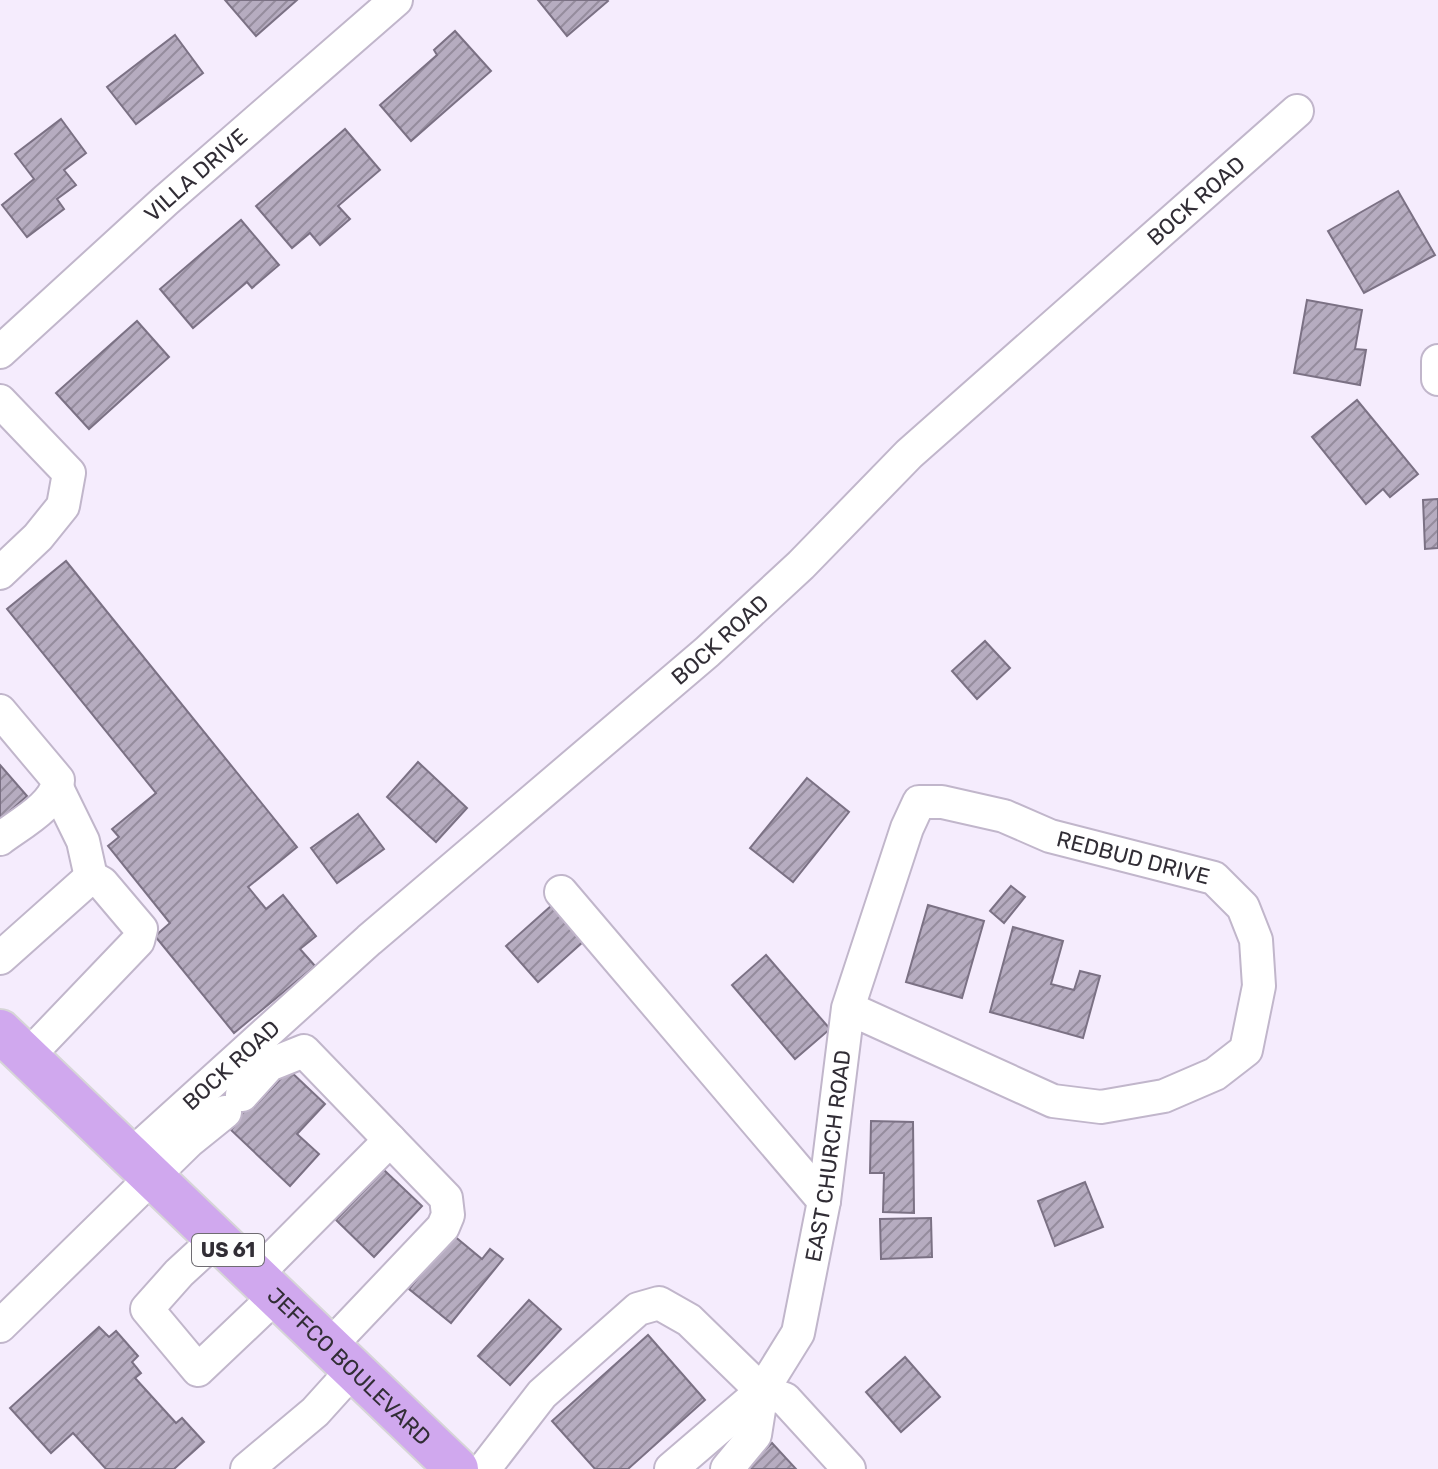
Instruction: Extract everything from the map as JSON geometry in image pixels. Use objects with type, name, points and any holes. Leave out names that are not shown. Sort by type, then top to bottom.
[{"type":"main road","name":"JEFFCO BOULEVARD","points":[[14,1044],[266,1285],[430,1454],[457,1469]]},
{"type":"street","name":"VILLA DRIVE","points":[[0,352],[165,201],[396,0]]},
{"type":"street","name":"BOCK ROAD","points":[[141,1167],[369,940],[707,652],[801,565],[909,454],[1297,111]]},
{"type":"street","points":[[1438,361],[1438,379]]},
{"type":"street","points":[[0,401],[69,473],[63,506],[38,537],[0,573]]},
{"type":"street","points":[[0,711],[58,780],[58,790],[83,841],[91,877],[102,883],[141,929],[138,941],[14,1044]]},
{"type":"street","points":[[0,839],[58,790]]},
{"type":"street","name":"REDBUD DRIVE","points":[[848,1008],[1053,1101],[1101,1107],[1164,1096],[1215,1074],[1246,1050],[1259,986],[1256,940],[1243,907],[1214,878],[1050,836],[1004,816],[942,802],[919,802]]},
{"type":"street","name":"EAST CHURCH ROAD","points":[[671,1469],[762,1391],[798,1333],[824,1201],[848,1008],[907,828],[919,802]]},
{"type":"street","points":[[0,958],[91,877]]},
{"type":"street","points":[[561,892],[824,1201]]},
{"type":"street","points":[[0,1326],[141,1167],[234,1103],[269,1065],[304,1051],[446,1198],[448,1215],[443,1227],[340,1359],[315,1412],[251,1468]]},
{"type":"street","points":[[216,1239],[179,1273],[147,1309],[198,1370],[390,1140]]},
{"type":"street","points":[[484,1469],[542,1394],[638,1309],[659,1303],[689,1320],[762,1391],[785,1399],[849,1469]]},
{"type":"street","points":[[727,1469],[755,1435],[762,1391]]},
{"type":"building","points":[[225,0],[297,0],[256,36]]},
{"type":"building","points":[[538,0],[607,0],[608,1],[567,36]]},
{"type":"building","points":[[455,31],[491,71],[411,141],[380,105],[437,55],[434,50]]},
{"type":"building","points":[[175,35],[203,73],[136,124],[107,87]]},
{"type":"building","points":[[61,119],[86,153],[64,170],[76,185],[57,199],[64,209],[27,237],[2,205],[34,179],[15,154]]},
{"type":"building","points":[[345,129],[380,170],[338,206],[350,219],[320,245],[310,233],[292,248],[256,206]]},
{"type":"building","points":[[1398,191],[1435,255],[1364,293],[1328,231]]},
{"type":"building","points":[[241,220],[279,265],[252,288],[247,282],[193,328],[160,289]]},
{"type":"building","points":[[1307,300],[1362,310],[1355,349],[1366,350],[1360,385],[1294,373]]},
{"type":"building","points":[[137,321],[169,357],[89,429],[56,393]]},
{"type":"building","points":[[1357,400],[1418,474],[1390,497],[1383,489],[1366,504],[1312,437]]},
{"type":"building","points":[[1438,499],[1438,548],[1425,549],[1423,500]]},
{"type":"building","points":[[66,561],[297,847],[248,887],[266,909],[283,895],[316,936],[300,949],[315,966],[234,1033],[155,936],[170,923],[108,846],[119,837],[112,829],[156,793],[7,609]]},
{"type":"building","points":[[985,641],[1010,668],[977,699],[952,671]]},
{"type":"building","points":[[418,762],[467,808],[436,842],[387,797]]},
{"type":"building","points":[[0,765],[27,796],[0,820]]},
{"type":"building","points":[[807,778],[849,812],[793,882],[750,848]]},
{"type":"building","points":[[358,814],[384,849],[337,883],[311,848]]},
{"type":"building","points":[[1011,886],[1025,897],[1004,923],[990,911]]},
{"type":"building","points":[[928,905],[984,921],[962,998],[906,982]]},
{"type":"building","points":[[551,906],[583,942],[538,982],[506,946]]},
{"type":"building","points":[[1013,927],[1063,941],[1051,984],[1074,990],[1080,971],[1100,976],[1083,1038],[990,1012]]},
{"type":"building","points":[[766,955],[830,1029],[795,1059],[732,985]]},
{"type":"building","points":[[289,1070],[325,1104],[297,1134],[319,1154],[290,1186],[231,1130],[237,1123],[220,1106],[236,1089],[254,1107]]},
{"type":"building","points":[[871,1121],[913,1122],[914,1213],[883,1212],[884,1173],[870,1173]]},
{"type":"building","points":[[384,1170],[422,1206],[374,1257],[336,1220]]},
{"type":"building","points":[[1085,1182],[1103,1227],[1055,1246],[1038,1201]]},
{"type":"building","points":[[931,1218],[932,1257],[881,1259],[880,1219]]},
{"type":"building","points":[[453,1235],[482,1259],[490,1249],[503,1259],[451,1323],[409,1289]]},
{"type":"building","points":[[529,1300],[561,1329],[510,1385],[478,1356]]},
{"type":"building","points":[[99,1327],[109,1337],[116,1331],[138,1356],[132,1362],[141,1373],[135,1378],[176,1423],[182,1418],[204,1442],[174,1469],[106,1469],[73,1433],[51,1453],[10,1408]]},
{"type":"building","points":[[648,1335],[705,1400],[628,1469],[595,1469],[552,1421]]},
{"type":"building","points":[[905,1357],[940,1397],[901,1432],[866,1392]]},
{"type":"building","points":[[772,1443],[796,1469],[744,1469]]}]
